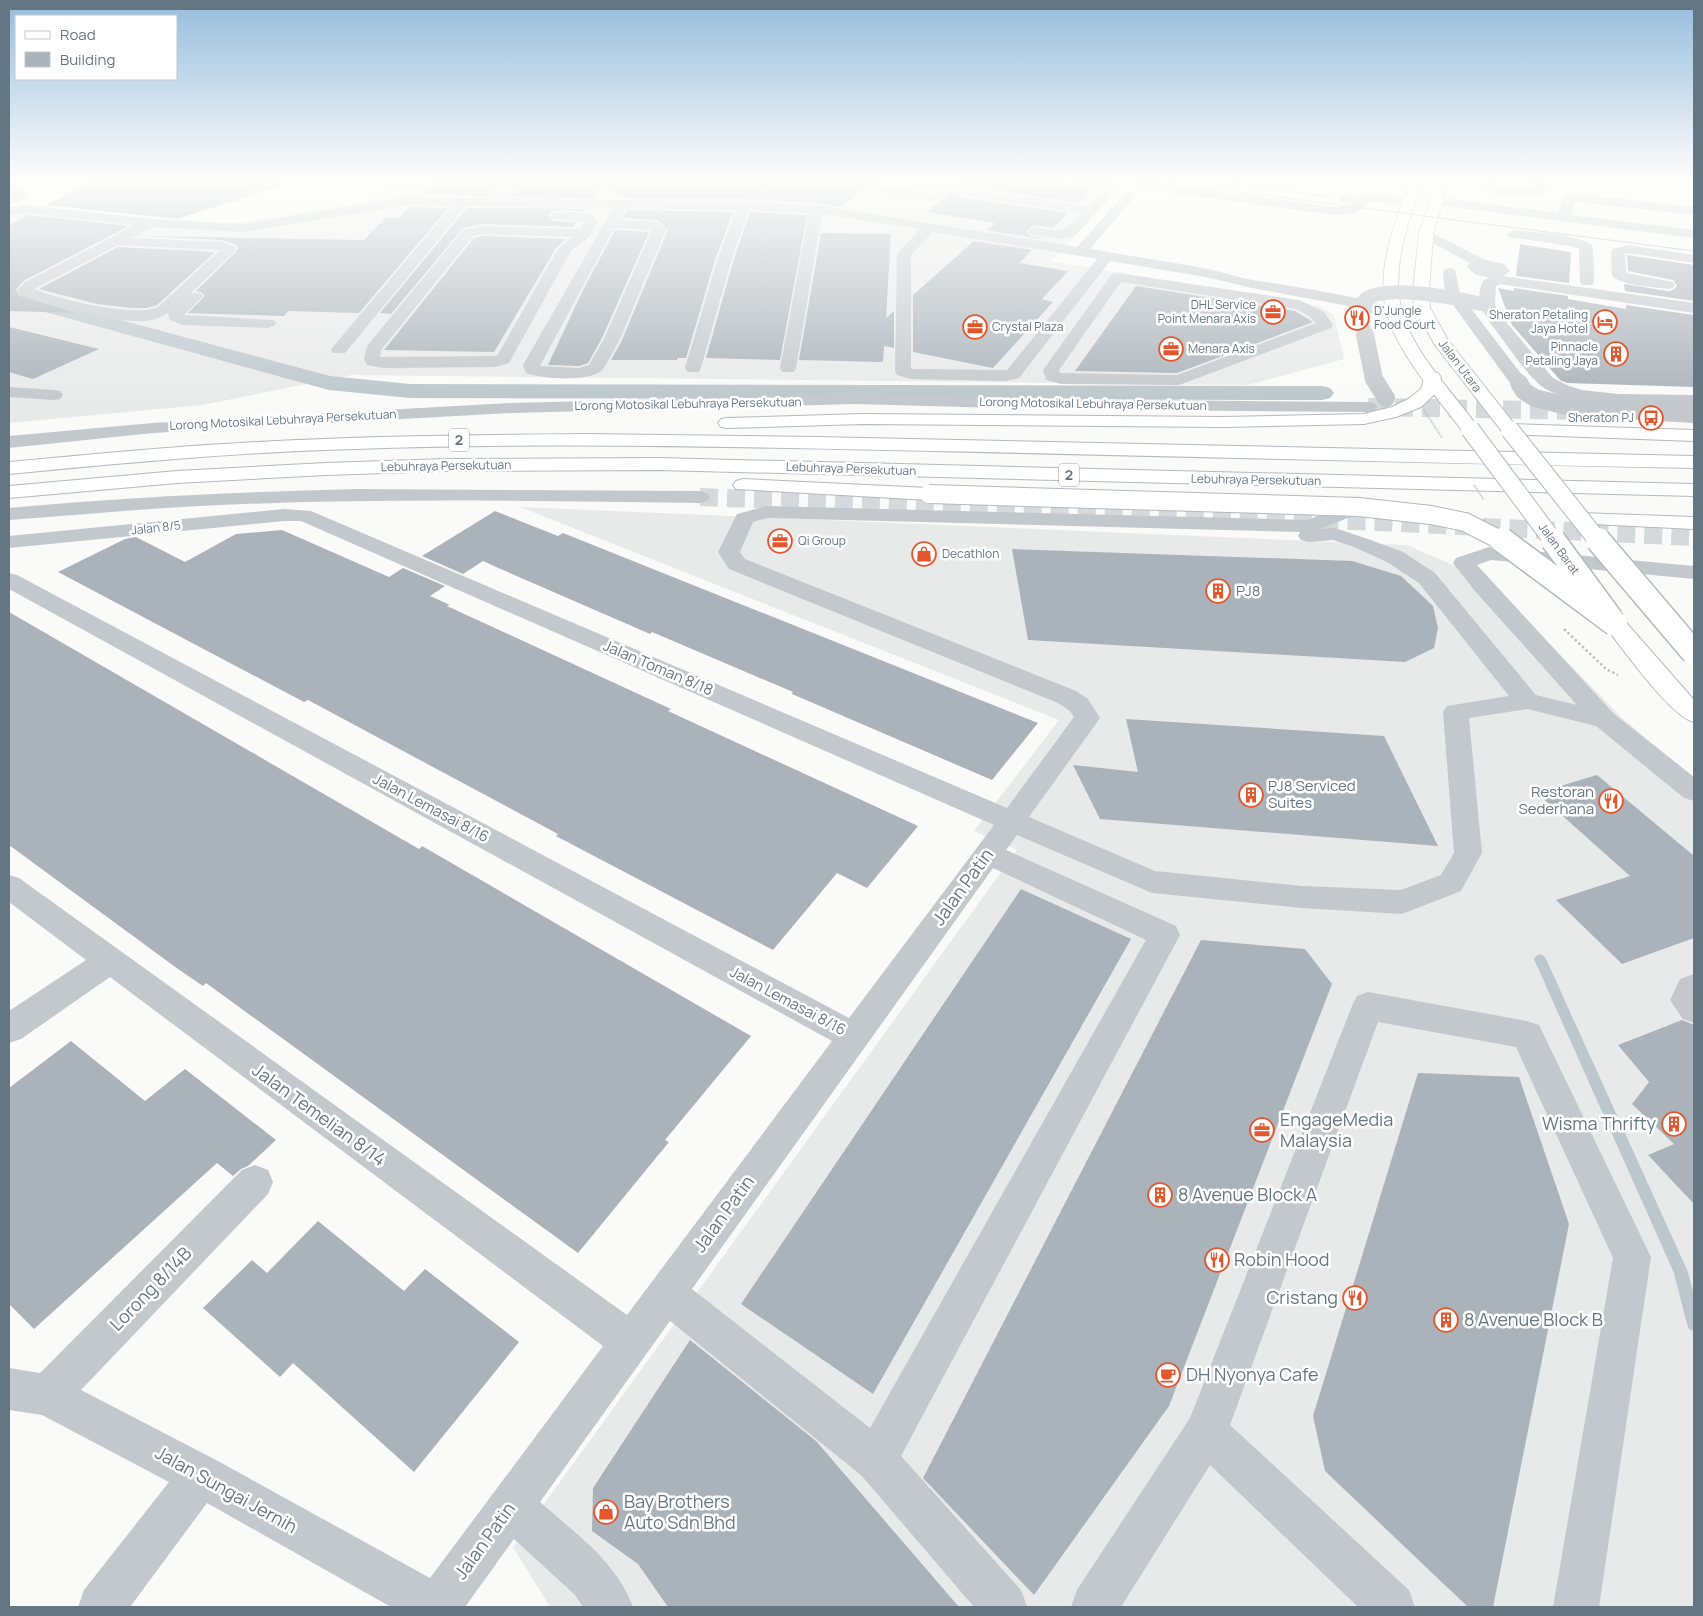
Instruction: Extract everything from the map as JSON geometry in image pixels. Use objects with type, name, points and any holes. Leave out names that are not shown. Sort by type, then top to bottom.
[{"type":"main road","name":"Jalan Utara","points":[[1396,254],[1392,286],[1396,315],[1402,331],[1432,377]]},
{"type":"main road","name":"Jalan Utara","points":[[1425,254],[1422,308],[1441,342],[1510,430]]},
{"type":"main road","points":[[658,438],[729,422],[863,419],[1316,422],[1364,419],[1391,405],[1415,402],[1429,391],[1432,377]]},
{"type":"main road","name":"Jalan Barat","points":[[1432,377],[1615,624],[1672,692],[1694,714]]},
{"type":"main road","points":[[1510,430],[1694,436]]},
{"type":"main road","points":[[1510,430],[1580,518],[1694,653]]},
{"type":"main road","name":"Lebuhraya Persekutuan","points":[[9,468],[69,461],[260,447],[450,440],[658,438],[1694,462]]},
{"type":"main road","name":"Lebuhraya Persekutuan","points":[[9,492],[177,477],[445,465],[660,464],[1694,490]]},
{"type":"main road","points":[[445,465],[533,480],[651,480],[929,494],[1359,508],[1431,515],[1465,522],[1496,536],[1615,624]]},
{"type":"main road","points":[[1580,518],[1694,523]]},
{"type":"street","points":[[90,254],[28,286],[25,291],[53,300],[100,310],[137,316],[152,315],[163,310],[223,254]]},
{"type":"street","points":[[241,254],[175,316],[184,320],[268,323]]},
{"type":"street","points":[[339,350],[418,254]]},
{"type":"street","points":[[450,254],[373,348],[372,359],[377,363],[495,362],[503,359],[562,254]]},
{"type":"street","points":[[593,254],[537,353],[531,365],[532,369],[539,372],[580,373],[596,368],[612,339],[648,254]]},
{"type":"street","points":[[693,368],[726,254]]},
{"type":"street","points":[[788,368],[808,254]]},
{"type":"street","points":[[904,254],[903,371],[911,374],[1005,376],[1013,374],[1107,256]]},
{"type":"street","points":[[1057,254],[1078,259],[1107,256],[1207,273],[1255,277],[1342,291],[1378,290],[1392,286]]},
{"type":"street","points":[[1078,259],[1082,254]]},
{"type":"street","points":[[1459,254],[1481,268]]},
{"type":"street","points":[[1586,254],[1587,282]]},
{"type":"street","points":[[1619,254],[1619,275],[1643,286]]},
{"type":"street","points":[[1663,254],[1694,259]]},
{"type":"street","points":[[1078,259],[1095,269]]},
{"type":"street","points":[[1117,278],[1299,305],[1311,310],[1324,320],[1325,325],[1180,380],[1061,379],[1052,376],[1051,370],[1117,278],[1134,261]]},
{"type":"street","points":[[1423,275],[1481,268],[1502,268],[1587,282],[1643,286],[1690,293]]},
{"type":"street","points":[[1450,272],[1453,294],[1524,391],[1535,398],[1571,407],[1694,414]]},
{"type":"street","points":[[1207,273],[1251,284],[1349,300],[1396,315]]},
{"type":"street","points":[[1687,400],[1588,398],[1559,389],[1548,382],[1542,375],[1494,318],[1487,305],[1489,283],[1500,280],[1694,308]]},
{"type":"street","points":[[1391,405],[1374,379],[1359,306],[1362,300],[1368,296],[1401,293],[1433,295],[1487,305]]},
{"type":"street","points":[[9,392],[54,395]]},
{"type":"street","name":"Lorong Motosikal Lebuhraya Persekutuan","points":[[9,442],[154,428],[341,416],[512,408],[855,400],[1032,404],[1368,407]]},
{"type":"street","points":[[1648,410],[1687,400]]},
{"type":"street","points":[[753,402],[863,419]]},
{"type":"street","points":[[585,495],[651,480]]},
{"type":"street","points":[[9,514],[151,502],[349,495],[700,497]]},
{"type":"street","name":"Jalan Patin","points":[[437,1607],[1087,718],[1078,705],[1067,697],[737,564],[729,552],[744,518],[767,512],[1309,526],[1359,508]]},
{"type":"street","name":"Jalan 8/5","points":[[9,542],[284,515],[304,515]]},
{"type":"street","name":"Jalan Toman 8/18","points":[[304,515],[1152,882],[1302,897],[1402,902],[1451,883],[1468,853],[1456,712],[1527,701]]},
{"type":"street","points":[[1308,536],[1334,534],[1395,557],[1427,578],[1527,701],[1605,720]]},
{"type":"street","points":[[1694,572],[1489,553],[1464,563],[1605,720],[1694,791]]},
{"type":"street","name":"Jalan Lemasai 8/16","points":[[9,580],[854,1037]]},
{"type":"street","points":[[1438,591],[1483,586]]},
{"type":"street","points":[[876,1460],[1165,935],[988,854]]},
{"type":"street","name":"Jalan Temelian 8/14","points":[[9,886],[631,1342]]},
{"type":"street","points":[[9,1029],[110,960]]},
{"type":"street","points":[[1694,987],[1686,1000],[1694,1009]]},
{"type":"street","points":[[1094,1607],[1206,1432],[1368,1006],[1527,1035],[1632,1257],[1576,1607]]},
{"type":"street","name":"Lorong 8/14B","points":[[28,1392],[255,1182]]},
{"type":"street","points":[[666,1293],[876,1460],[1004,1607]]},
{"type":"street","name":"Jalan Sungai Jernih","points":[[28,1392],[201,1475],[437,1607]]},
{"type":"street","points":[[1206,1432],[1392,1607]]},
{"type":"street","points":[[101,1607],[201,1475]]},
{"type":"street","points":[[511,1506],[591,1579],[610,1607]]},
{"type":"shaded area","points":[[9,254],[1057,254],[1051,261],[1320,306],[1334,315],[1344,359],[1248,385],[352,375],[202,405],[9,423]]},
{"type":"shaded area","points":[[520,507],[1407,545],[1489,581],[1621,717],[1694,778],[1694,1607],[550,1607],[513,1547],[1017,850],[974,831],[1059,720]]},
{"type":"building","points":[[9,254],[74,254],[23,281],[16,290],[19,296],[75,313],[9,311]]},
{"type":"building","points":[[104,254],[212,254],[157,305],[147,308],[97,304],[39,289]]},
{"type":"building","points":[[234,254],[409,254],[359,313],[288,311],[284,316],[188,313],[205,296],[201,292],[196,291]]},
{"type":"building","points":[[429,254],[441,254],[391,314],[380,313]]},
{"type":"building","points":[[461,254],[552,254],[494,352],[384,350]]},
{"type":"building","points":[[602,254],[639,254],[602,338],[588,363],[579,366],[548,365]]},
{"type":"building","points":[[658,254],[717,254],[686,358],[677,358],[677,360],[611,360],[622,340]]},
{"type":"building","points":[[736,254],[800,254],[780,360],[706,358]]},
{"type":"building","points":[[817,254],[890,254],[886,318],[894,311],[894,348],[884,346],[883,362],[799,360]]},
{"type":"building","name":"Crystal Plaza","points":[[959,254],[1028,254],[1019,263],[1068,271],[1042,299],[1053,302],[993,368],[913,352],[913,295]]},
{"type":"building","points":[[1519,254],[1571,254],[1569,283],[1516,276]]},
{"type":"building","points":[[1627,255],[1694,265],[1694,301],[1625,291],[1624,284],[1668,291],[1673,290],[1677,286],[1673,280],[1628,271]]},
{"type":"building","name":"Menara Axis","points":[[1136,286],[1295,311],[1313,322],[1177,373],[1075,371]]},
{"type":"building","name":"Pinnacle Petaling Jaya","points":[[1498,288],[1514,291],[1514,288],[1568,296],[1568,299],[1626,309],[1626,305],[1694,315],[1694,387],[1567,383],[1560,380],[1512,325]]},
{"type":"building","points":[[9,327],[99,349],[33,379],[9,372]]},
{"type":"building","points":[[495,511],[558,536],[563,533],[1038,723],[992,780],[792,694],[793,692],[652,632],[650,634],[483,561],[463,574],[422,556]]},
{"type":"building","points":[[282,530],[389,577],[403,568],[445,586],[430,596],[450,605],[447,606],[671,709],[668,711],[918,826],[867,888],[837,873],[773,950],[556,836],[558,834],[308,700],[304,702],[58,572],[125,539],[136,537],[185,562],[236,534]]},
{"type":"building","name":"PJ8","points":[[1012,549],[1352,561],[1401,576],[1433,606],[1438,628],[1434,648],[1405,662],[1028,640]]},
{"type":"building","points":[[9,612],[419,849],[422,846],[751,1036],[665,1140],[669,1142],[578,1253],[206,983],[203,986],[178,969],[9,845]]},
{"type":"building","name":"PJ8 Serviced Suites","points":[[1126,719],[1384,736],[1438,846],[1100,819],[1073,765],[1138,772]]},
{"type":"building","points":[[1597,775],[1694,856],[1694,938],[1622,964],[1556,900],[1630,876],[1537,793]]},
{"type":"building","points":[[1021,889],[1131,939],[873,1394],[741,1304]]},
{"type":"building","name":"8 Avenue Block A","points":[[1201,940],[1305,949],[1332,984],[1169,1406],[1034,1595],[923,1478]]},
{"type":"building","name":"Wisma Thrifty","points":[[1682,1020],[1694,1025],[1694,1204],[1648,1155],[1674,1144],[1632,1104],[1649,1082],[1618,1045]]},
{"type":"building","points":[[71,1041],[145,1101],[185,1069],[276,1140],[248,1166],[233,1176],[217,1163],[34,1329],[9,1304],[9,1088]]},
{"type":"building","name":"8 Avenue Block B","points":[[1418,1073],[1519,1077],[1569,1224],[1493,1607],[1468,1607],[1325,1471],[1313,1416]]},
{"type":"building","points":[[318,1221],[404,1291],[425,1269],[519,1342],[414,1472],[293,1363],[280,1377],[203,1308],[252,1260],[267,1273]]},
{"type":"building","points":[[690,1340],[816,1441],[959,1607],[668,1607],[638,1564],[592,1531],[593,1488]]},
{"type":"waterway","points":[[9,296],[329,383],[410,391],[1322,393]]},
{"type":"waterway","points":[[1540,959],[1681,1272],[1694,1324]]},
{"type":"tunnel","points":[[1368,407],[1582,411]]},
{"type":"tunnel","points":[[700,497],[1378,522],[1694,537]]},
{"type":"place","name":"DHL Service Point Menara Axis","points":[[1273,312]]},
{"type":"place","name":"D'Jungle Food Court","points":[[1357,318]]},
{"type":"place","name":"Sheraton Petaling Jaya Hotel","points":[[1605,322]]},
{"type":"place","name":"Crystal Plaza","points":[[975,327]]},
{"type":"place","name":"Menara Axis","points":[[1171,349]]},
{"type":"place","name":"Pinnacle Petaling Jaya","points":[[1616,354]]},
{"type":"place","name":"Sheraton PJ","points":[[1651,418]]},
{"type":"place","name":"Qi Group","points":[[780,541]]},
{"type":"place","name":"Decathlon","points":[[924,554]]},
{"type":"place","name":"PJ8","points":[[1218,591]]},
{"type":"place","name":"PJ8 Serviced Suites","points":[[1251,795]]},
{"type":"place","name":"Restoran Sederhana","points":[[1611,801]]},
{"type":"place","name":"Wisma Thrifty","points":[[1674,1124]]},
{"type":"place","name":"EngageMedia Malaysia","points":[[1262,1130]]},
{"type":"place","name":"8 Avenue Block A","points":[[1160,1195]]},
{"type":"place","name":"Robin Hood","points":[[1217,1260]]},
{"type":"place","name":"Cristang","points":[[1355,1298]]},
{"type":"place","name":"8 Avenue Block B","points":[[1446,1320]]},
{"type":"place","name":"DH Nyonya Cafe","points":[[1168,1375]]},
{"type":"place","name":"Bay Brothers Auto Sdn Bhd","points":[[606,1512]]}]
